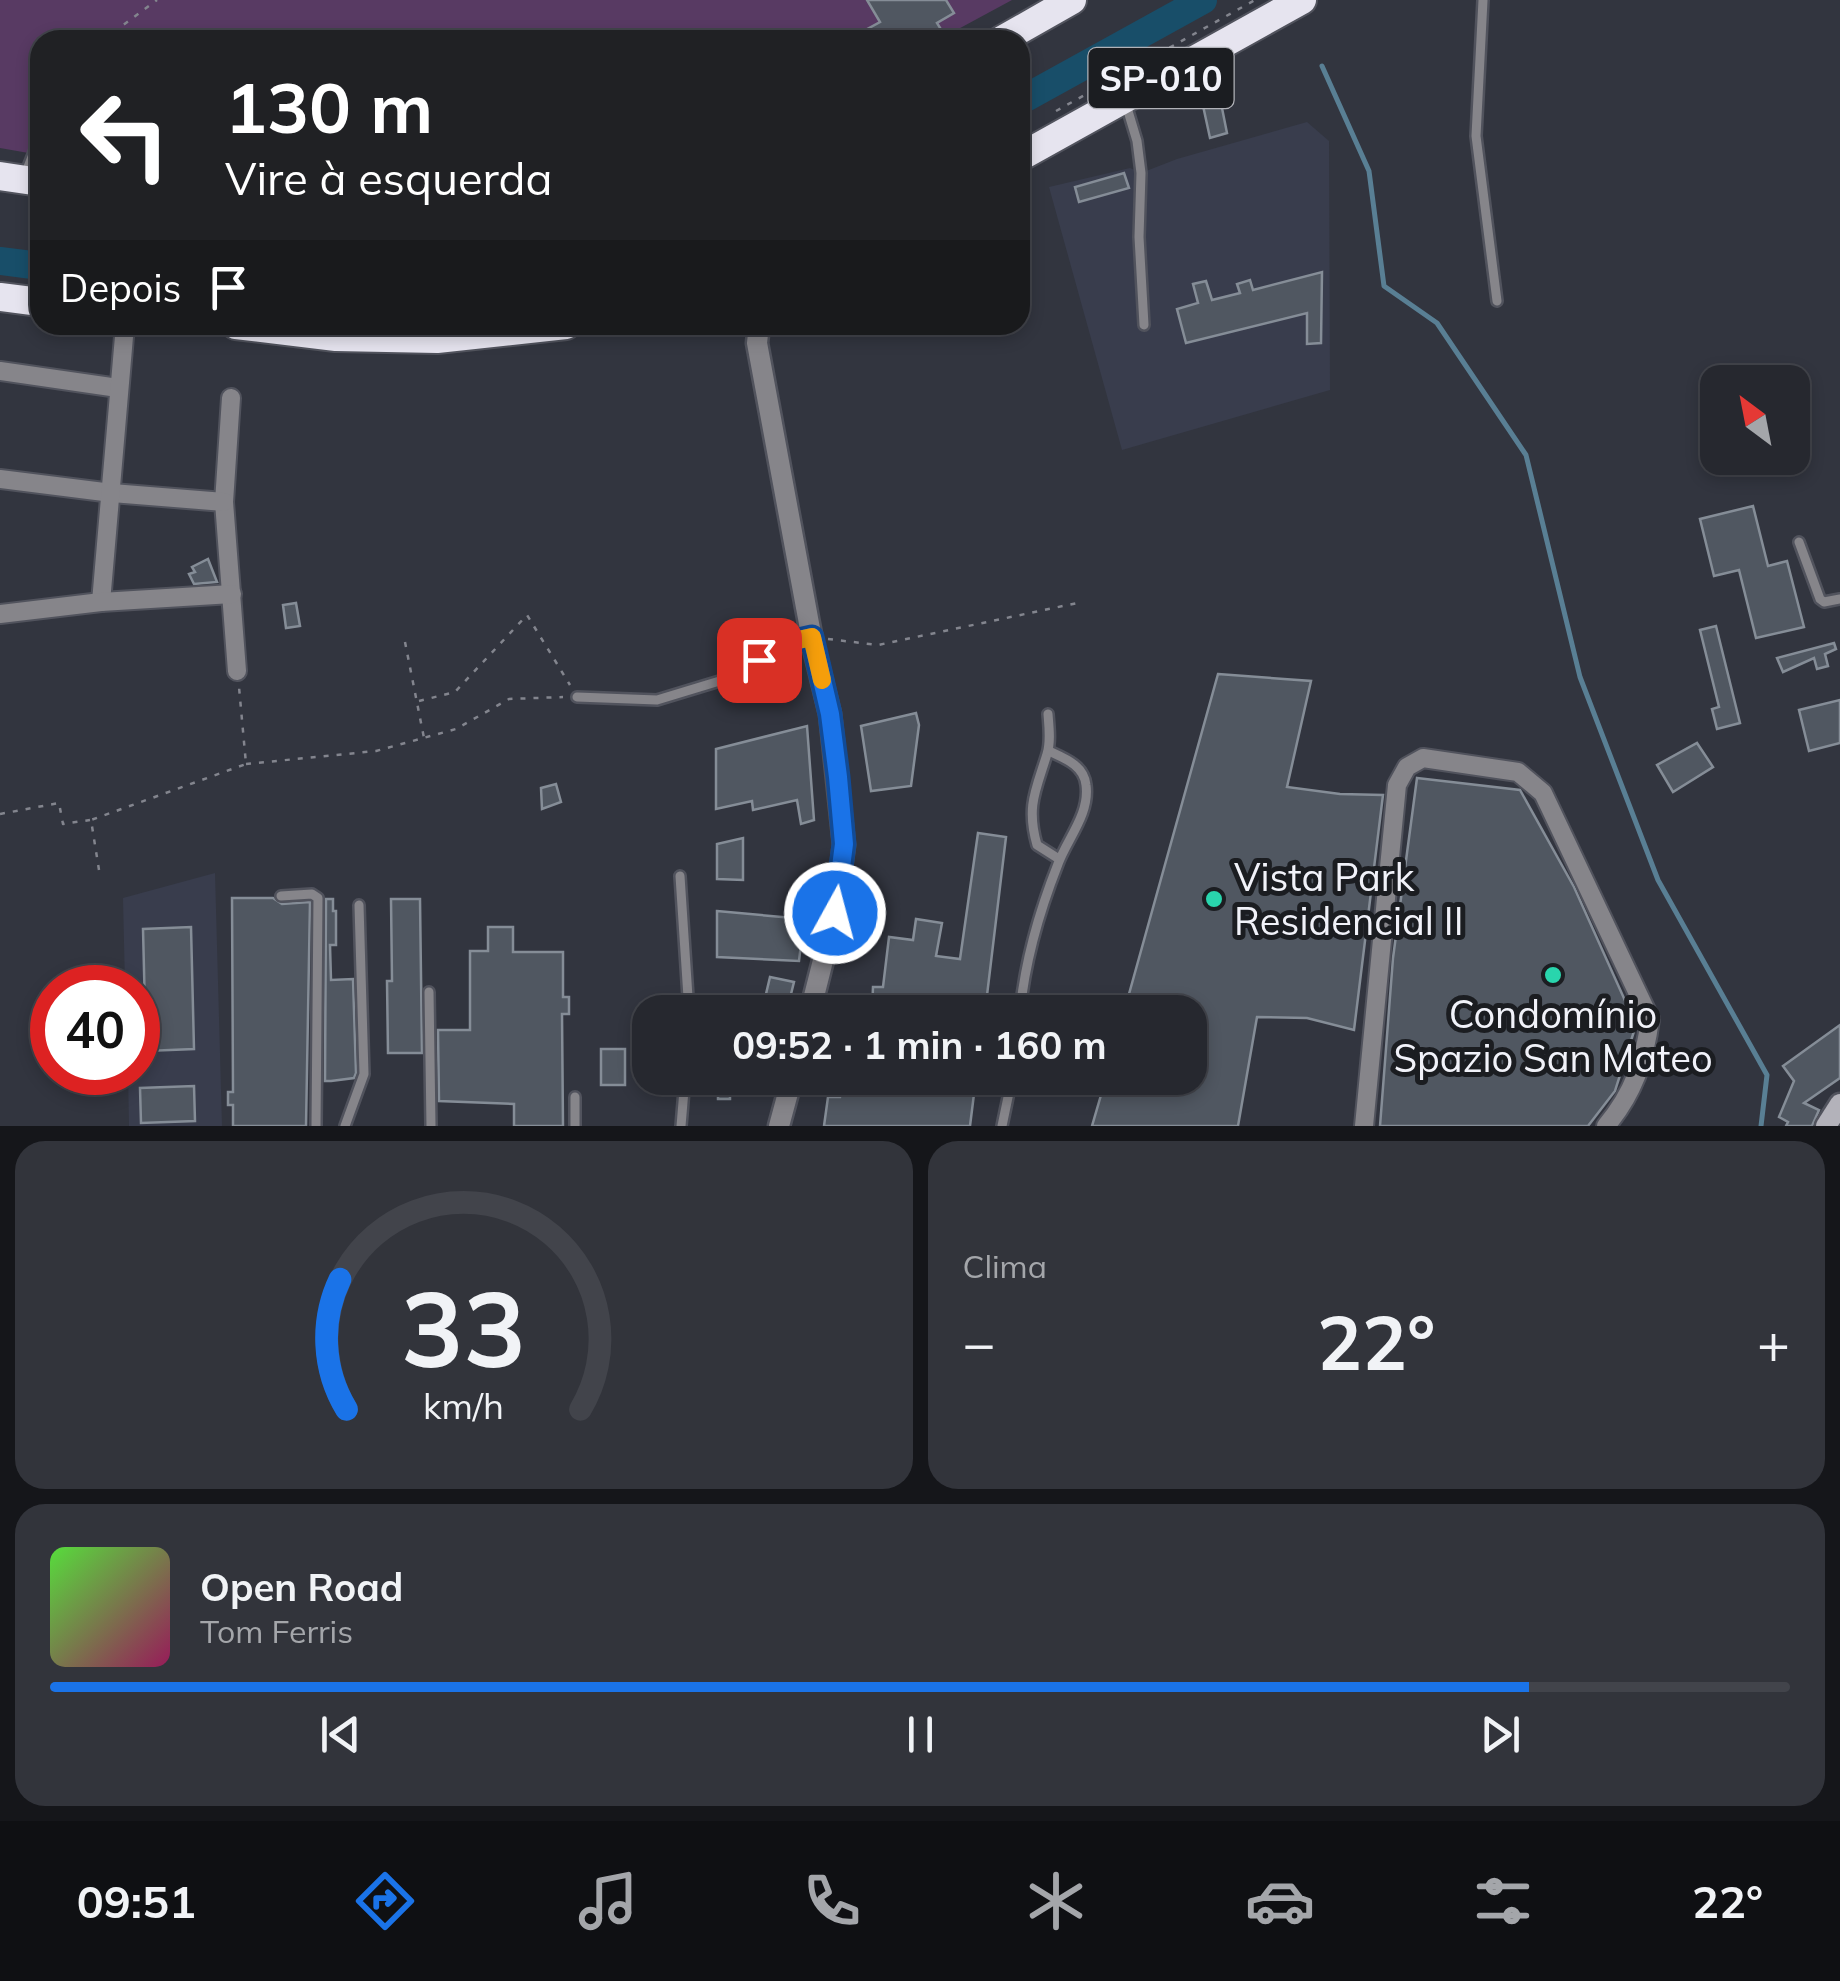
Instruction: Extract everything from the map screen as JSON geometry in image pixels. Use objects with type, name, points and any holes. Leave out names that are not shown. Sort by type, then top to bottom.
[{"type":"highway","name":"SP-010","points":[[1020,30],[1072,0]]},
{"type":"highway","name":"SP-010","points":[[1030,151],[1302,0]]},
{"type":"highway","points":[[0,297],[30,301]]},
{"type":"highway","points":[[319,335],[437,339],[474,335]]},
{"type":"street","points":[[101,602],[123,335]]},
{"type":"street","points":[[758,335],[812,637],[830,714],[844,844],[835,913],[814,995]]},
{"type":"street","points":[[0,371],[118,388]]},
{"type":"street","points":[[231,398],[224,502],[237,671]]},
{"type":"street","points":[[0,479],[224,502]]},
{"type":"street","points":[[0,614],[101,602],[232,594]]},
{"type":"street","points":[[1364,1126],[1397,785],[1408,768],[1423,758],[1518,772],[1543,793],[1650,1019],[1646,1054],[1624,1105],[1606,1126]]},
{"type":"street","points":[[778,1126],[787,1095]]},
{"type":"lane","points":[[1483,0],[1476,136],[1497,302]]},
{"type":"lane","points":[[1124,99],[1141,172],[1139,237],[1144,325]]},
{"type":"lane","points":[[1799,542],[1820,599],[1840,600]]},
{"type":"lane","points":[[577,697],[657,700],[736,676],[781,644],[812,637]]},
{"type":"lane","points":[[1048,714],[1049,750],[1038,774],[1030,821],[1037,846],[1059,859]]},
{"type":"lane","points":[[1022,995],[1025,963],[1059,859],[1078,828],[1087,786],[1075,764],[1049,750]]},
{"type":"lane","points":[[680,876],[687,995]]},
{"type":"lane","points":[[281,896],[312,894],[318,898],[316,1126]]},
{"type":"lane","points":[[345,1126],[364,1074],[360,904]]},
{"type":"lane","points":[[429,992],[431,1126]]},
{"type":"lane","points":[[681,1126],[684,1095]]},
{"type":"lane","points":[[1002,1126],[1008,1095]]},
{"type":"lane","points":[[575,1097],[575,1126]]},
{"type":"path","points":[[117,30],[158,0]]},
{"type":"path","points":[[1054,112],[1255,0]]},
{"type":"path","points":[[812,637],[878,645],[1082,602]]},
{"type":"path","points":[[0,814],[59,803],[63,824],[91,820],[246,764],[376,751],[456,729],[509,699],[577,697],[527,614],[454,692],[419,701]]},
{"type":"path","points":[[406,642],[424,738]]},
{"type":"path","points":[[237,671],[246,764]]},
{"type":"path","points":[[91,820],[99,870]]},
{"type":"shaded area","points":[[0,0],[1012,0],[956,30],[30,30],[30,153],[0,148]]},
{"type":"shaded area","points":[[1307,122],[1329,141],[1330,390],[1122,450],[1049,187],[1130,168],[1141,173]]},
{"type":"shaded area","points":[[215,873],[222,1126],[129,1126],[128,1095],[160,1095],[160,965],[125,965],[123,898]]},
{"type":"building","points":[[867,0],[946,0],[954,13],[937,23],[941,30],[865,30],[880,22]]},
{"type":"building","points":[[1220,98],[1227,133],[1210,138],[1202,101]]},
{"type":"building","points":[[1124,173],[1129,188],[1079,202],[1075,187]]},
{"type":"building","points":[[1322,272],[1321,343],[1307,344],[1307,313],[1186,343],[1177,309],[1198,303],[1193,284],[1206,281],[1212,300],[1240,293],[1237,284],[1250,280],[1253,290]]},
{"type":"building","points":[[1753,506],[1768,566],[1787,561],[1804,627],[1756,638],[1739,570],[1714,576],[1700,519]]},
{"type":"building","points":[[208,559],[217,582],[194,584],[189,574],[195,572],[192,567]]},
{"type":"building","points":[[296,603],[300,626],[286,628],[283,605]]},
{"type":"building","points":[[1716,626],[1740,723],[1717,729],[1712,709],[1719,707],[1700,630]]},
{"type":"building","points":[[1834,643],[1836,649],[1825,654],[1828,666],[1817,669],[1814,658],[1783,672],[1777,658]]},
{"type":"building","name":"Vista Park Residencial II","points":[[1218,674],[1311,681],[1287,787],[1383,795],[1354,1030],[1307,1018],[1257,1017],[1238,1126],[1092,1126],[1101,1095],[1207,1095],[1207,995],[1129,995]]},
{"type":"building","points":[[1840,700],[1840,743],[1809,751],[1799,710]]},
{"type":"building","points":[[916,713],[919,725],[911,786],[871,791],[861,726]]},
{"type":"building","points":[[807,726],[814,820],[801,824],[797,800],[753,810],[752,801],[716,809],[716,749]]},
{"type":"building","points":[[1697,743],[1713,767],[1673,792],[1657,765]]},
{"type":"building","points":[[1417,778],[1520,790],[1574,887],[1636,1025],[1615,1091],[1588,1126],[1380,1126],[1393,958]]},
{"type":"building","points":[[556,784],[561,802],[542,809],[541,788]]},
{"type":"building","points":[[978,833],[1006,837],[987,995],[873,995],[873,987],[883,987],[889,937],[913,940],[916,919],[942,923],[936,956],[960,959]]},
{"type":"building","points":[[743,838],[743,880],[717,879],[717,844]]},
{"type":"building","points":[[232,898],[273,898],[282,904],[310,902],[306,1126],[233,1126],[233,1105],[228,1105],[228,1092],[233,1092]]},
{"type":"building","points":[[326,899],[333,899],[336,911],[336,945],[330,945],[331,980],[353,979],[356,1073],[354,1078],[331,1081],[325,1081]]},
{"type":"building","points":[[391,899],[420,899],[422,1053],[388,1053]]},
{"type":"building","points":[[717,911],[804,919],[799,961],[717,957]]},
{"type":"building","points":[[191,927],[194,1049],[160,1050],[160,965],[144,965],[143,929]]},
{"type":"building","points":[[488,927],[513,927],[513,952],[563,952],[563,997],[569,997],[569,1014],[562,1014],[563,1126],[514,1126],[514,1104],[439,1101],[438,1030],[470,1030],[470,951],[488,951]]},
{"type":"building","points":[[770,977],[794,982],[791,995],[766,994]]},
{"type":"building","points":[[1840,1025],[1840,1078],[1804,1103],[1819,1110],[1812,1126],[1786,1126],[1788,1122],[1779,1117],[1794,1081],[1783,1066]]},
{"type":"building","points":[[601,1049],[625,1049],[625,1085],[601,1085]]},
{"type":"building","points":[[194,1086],[195,1121],[141,1123],[140,1095],[160,1095],[160,1087]]},
{"type":"building","points":[[974,1095],[970,1126],[824,1126],[828,1097]]},
{"type":"waterway","points":[[1030,95],[1203,0]]},
{"type":"waterway","points":[[1322,66],[1369,171],[1384,286],[1437,323],[1526,455],[1580,677],[1658,880],[1767,1075],[1761,1126]]},
{"type":"waterway","points":[[0,261],[30,265]]},
{"type":"slow traffic","points":[[789,642],[812,637],[822,680]]},
{"type":"place","name":"Vista Park Residencial II","points":[[1214,899]]},
{"type":"place","name":"Condomínio Spazio San Mateo","points":[[1553,975]]},
{"type":"route","points":[[759,660],[781,644],[812,637],[830,714],[844,844],[835,913]]}]
